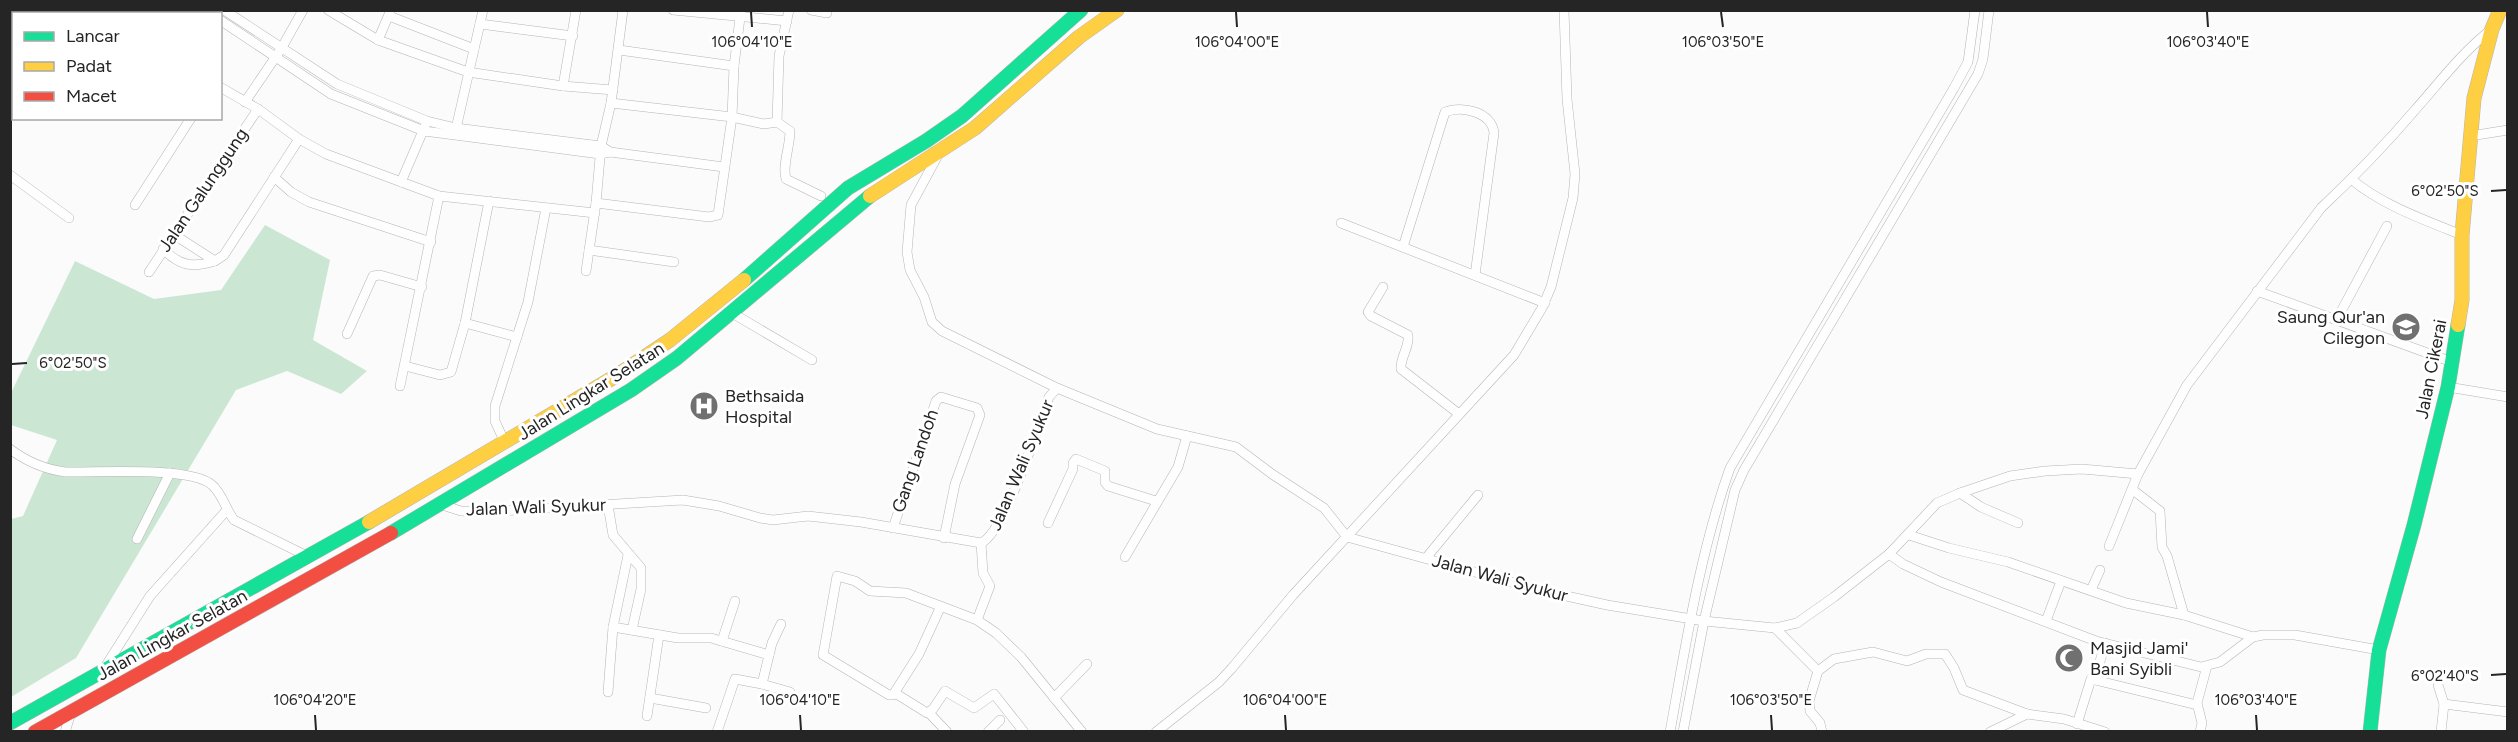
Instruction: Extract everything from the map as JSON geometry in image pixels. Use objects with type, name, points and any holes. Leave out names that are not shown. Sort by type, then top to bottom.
[{"type":"main road","name":"Jalan Lingkar Selatan","points":[[10,723],[309,557],[616,376],[670,340],[752,273],[848,188],[889,161],[926,141],[962,116],[1081,10]]},
{"type":"main road","name":"Jalan Lingkar Selatan","points":[[35,732],[442,505],[631,390],[677,358],[732,314],[859,203],[975,128],[1079,37],[1117,10]]},
{"type":"main road","name":"Jalan Cikerai","points":[[2370,732],[2378,662],[2448,387],[2462,300],[2462,235],[2474,98],[2492,29],[2500,10]]},
{"type":"main road","points":[[752,273],[763,285]]},
{"type":"street","points":[[224,10],[331,94],[424,131],[455,132],[724,167]]},
{"type":"street","points":[[245,102],[279,53],[303,10]]},
{"type":"street","points":[[328,10],[378,40],[468,72],[562,86],[613,90]]},
{"type":"street","points":[[455,132],[483,10]]},
{"type":"street","points":[[562,86],[576,10]]},
{"type":"street","points":[[586,271],[623,10]]},
{"type":"street","points":[[673,10],[740,13],[787,21]]},
{"type":"street","points":[[777,122],[779,56],[789,10]]},
{"type":"street","points":[[811,10],[827,14]]},
{"type":"street","points":[[1156,732],[1219,682],[1248,651],[1293,595],[1515,355],[1545,303],[1557,265],[1574,190],[1575,174],[1567,99],[1564,10]]},
{"type":"street","points":[[1670,732],[1691,619],[1718,500],[1730,468],[1968,62],[1975,10]]},
{"type":"street","points":[[1683,732],[1704,621],[1735,490],[1744,470],[1978,74],[1983,59],[1989,10]]},
{"type":"street","points":[[378,40],[390,13],[474,50]]},
{"type":"street","points":[[222,88],[258,109],[298,139],[326,154],[439,196],[546,208],[595,208],[716,217],[719,213],[732,117],[734,66],[740,13]]},
{"type":"street","points":[[222,21],[337,84],[455,132]]},
{"type":"street","points":[[480,24],[573,36]]},
{"type":"street","points":[[2109,546],[2138,474],[2187,385],[2321,208],[2351,179],[2462,56],[2492,29]]},
{"type":"street","points":[[619,50],[734,66]]},
{"type":"street","points":[[611,103],[732,117],[755,123],[777,122],[790,131],[784,172],[786,179],[821,196]]},
{"type":"street","name":"Jalan Galunggung","points":[[149,272],[258,109]]},
{"type":"street","points":[[1403,247],[1445,112],[1454,110],[1480,114],[1491,122],[1494,133],[1474,275]]},
{"type":"street","points":[[135,206],[190,120]]},
{"type":"street","points":[[401,182],[427,121]]},
{"type":"street","points":[[2470,136],[2508,130]]},
{"type":"street","points":[[163,249],[174,260],[183,263],[202,265],[215,261],[232,245],[298,139]]},
{"type":"street","points":[[935,154],[911,205],[908,227],[910,270],[924,297],[932,322],[942,331],[1057,388]]},
{"type":"street","points":[[10,175],[69,218]]},
{"type":"street","points":[[274,177],[309,202],[431,242]]},
{"type":"street","points":[[2351,179],[2364,190],[2387,202],[2462,235]]},
{"type":"street","points":[[400,386],[439,196]]},
{"type":"street","points":[[405,366],[440,375],[452,372],[465,323],[489,201]]},
{"type":"street","points":[[505,443],[495,421],[495,406],[528,302],[546,208]]},
{"type":"street","points":[[1341,223],[1545,303]]},
{"type":"street","points":[[2337,319],[2387,226]]},
{"type":"street","points":[[173,234],[215,261]]},
{"type":"street","points":[[589,250],[674,262]]},
{"type":"street","points":[[347,334],[373,276],[380,274],[422,287]]},
{"type":"street","points":[[1383,287],[1368,312],[1371,316],[1408,335],[1409,341],[1401,369],[1459,414]]},
{"type":"street","points":[[2257,291],[2452,362]]},
{"type":"street","points":[[732,314],[812,360]]},
{"type":"street","points":[[465,323],[517,337]]},
{"type":"street","points":[[2448,387],[2508,397]]},
{"type":"street","name":"Jalan Wali Syukur","points":[[442,505],[471,513],[683,500],[719,506],[773,520],[808,516],[981,543],[994,532],[1004,512],[1049,397],[1057,388],[1129,419],[1236,447],[1324,508],[1347,537],[1607,606],[1704,621],[1775,628],[1797,623],[1811,614],[1889,554],[1937,503],[1960,493],[2010,476],[2045,471],[2082,469],[2138,474]]},
{"type":"street","name":"Gang Landoh","points":[[893,528],[936,401],[941,397],[977,408],[980,415],[955,484],[944,538]]},
{"type":"street","points":[[1125,557],[1178,467],[1187,436]]},
{"type":"street","points":[[10,449],[48,470],[170,473],[190,475],[206,480],[217,490],[226,511],[234,520],[309,557]]},
{"type":"street","points":[[1048,523],[1073,469],[1073,463],[1077,459],[1105,471],[1105,482],[1108,486],[1156,501]]},
{"type":"street","points":[[137,539],[170,473]]},
{"type":"street","points":[[2133,490],[2160,511],[2162,547],[2167,556],[2184,615]]},
{"type":"street","points":[[1960,493],[1981,507],[2018,523]]},
{"type":"street","points":[[1426,558],[1478,495]]},
{"type":"street","points":[[608,505],[613,535],[628,555],[636,560],[643,578],[632,630]]},
{"type":"street","points":[[104,669],[150,596],[226,511]]},
{"type":"street","points":[[1909,535],[1949,548],[2008,562],[2126,603],[2184,615],[2253,637],[2273,634],[2295,635],[2378,662]]},
{"type":"street","points":[[977,620],[990,586],[983,573],[981,543]]},
{"type":"street","points":[[1889,554],[1903,564],[1941,582],[2104,644],[2207,666],[2228,657],[2253,637]]},
{"type":"street","points":[[608,692],[613,627],[628,555]]},
{"type":"street","points":[[2091,590],[2100,570]]},
{"type":"street","points":[[941,606],[919,654],[895,693],[890,695],[824,655],[836,577],[839,575],[855,581],[870,591],[903,592],[941,606],[977,620],[996,633],[1021,657],[1082,732]]},
{"type":"street","points":[[2046,621],[2061,581]]},
{"type":"street","points":[[722,641],[735,601]]},
{"type":"street","points":[[762,684],[772,643],[782,624]]},
{"type":"street","points":[[613,627],[659,635],[711,638],[769,655]]},
{"type":"street","points":[[1775,628],[1818,671]]},
{"type":"street","points":[[647,716],[659,635]]},
{"type":"street","points":[[2077,724],[2104,644]]},
{"type":"street","points":[[1822,732],[1820,723],[1812,714],[1809,706],[1818,671],[1840,656],[1873,652],[1907,661],[1926,654],[1939,652],[1945,654],[1963,690],[2027,714],[2064,719],[2105,732]]},
{"type":"street","points":[[1054,698],[1087,664]]},
{"type":"street","points":[[2200,732],[2202,723],[2197,705],[2207,666]]},
{"type":"street","points":[[717,732],[735,679],[790,692]]},
{"type":"street","points":[[2093,679],[2197,705]]},
{"type":"street","points":[[2438,685],[2444,704],[2441,732]]},
{"type":"street","points":[[895,693],[927,713],[933,709],[945,691],[974,708],[994,694],[1024,732]]},
{"type":"street","points":[[650,698],[706,708]]},
{"type":"street","points":[[2444,704],[2508,712]]},
{"type":"street","points":[[65,732],[71,711]]},
{"type":"street","points":[[1990,732],[2027,714]]},
{"type":"street","points":[[931,715],[947,732]]},
{"type":"street","points":[[988,732],[1000,720]]},
{"type":"green space","points":[[265,225],[330,260],[313,340],[367,371],[341,394],[287,371],[236,390],[76,658],[11,697],[11,519],[23,516],[57,440],[11,425],[10,395],[75,261],[154,299],[221,290]]},
{"type":"traffic: fast","points":[[744,280],[848,188],[926,141],[962,116],[1081,10]]},
{"type":"traffic: fast","points":[[391,533],[631,390],[677,358],[870,196]]},
{"type":"traffic: fast","points":[[2370,732],[2379,650],[2414,525],[2448,387],[2458,325]]},
{"type":"traffic: fast","points":[[10,723],[369,522]]},
{"type":"traffic: slow","points":[[870,196],[975,128],[1079,37],[1117,10]]},
{"type":"traffic: slow","points":[[2458,325],[2462,300],[2462,235],[2474,98],[2492,29],[2500,10]]},
{"type":"traffic: slow","points":[[369,522],[616,376],[670,340],[744,280]]},
{"type":"traffic: jam","points":[[35,732],[391,533]]},
{"type":"place","name":"Saung Qur'an Cilegon","points":[[2406,327]]},
{"type":"place","name":"Bethsaida Hospital","points":[[704,406]]},
{"type":"place","name":"Masjid Jami' Bani Syibli","points":[[2069,658]]}]
